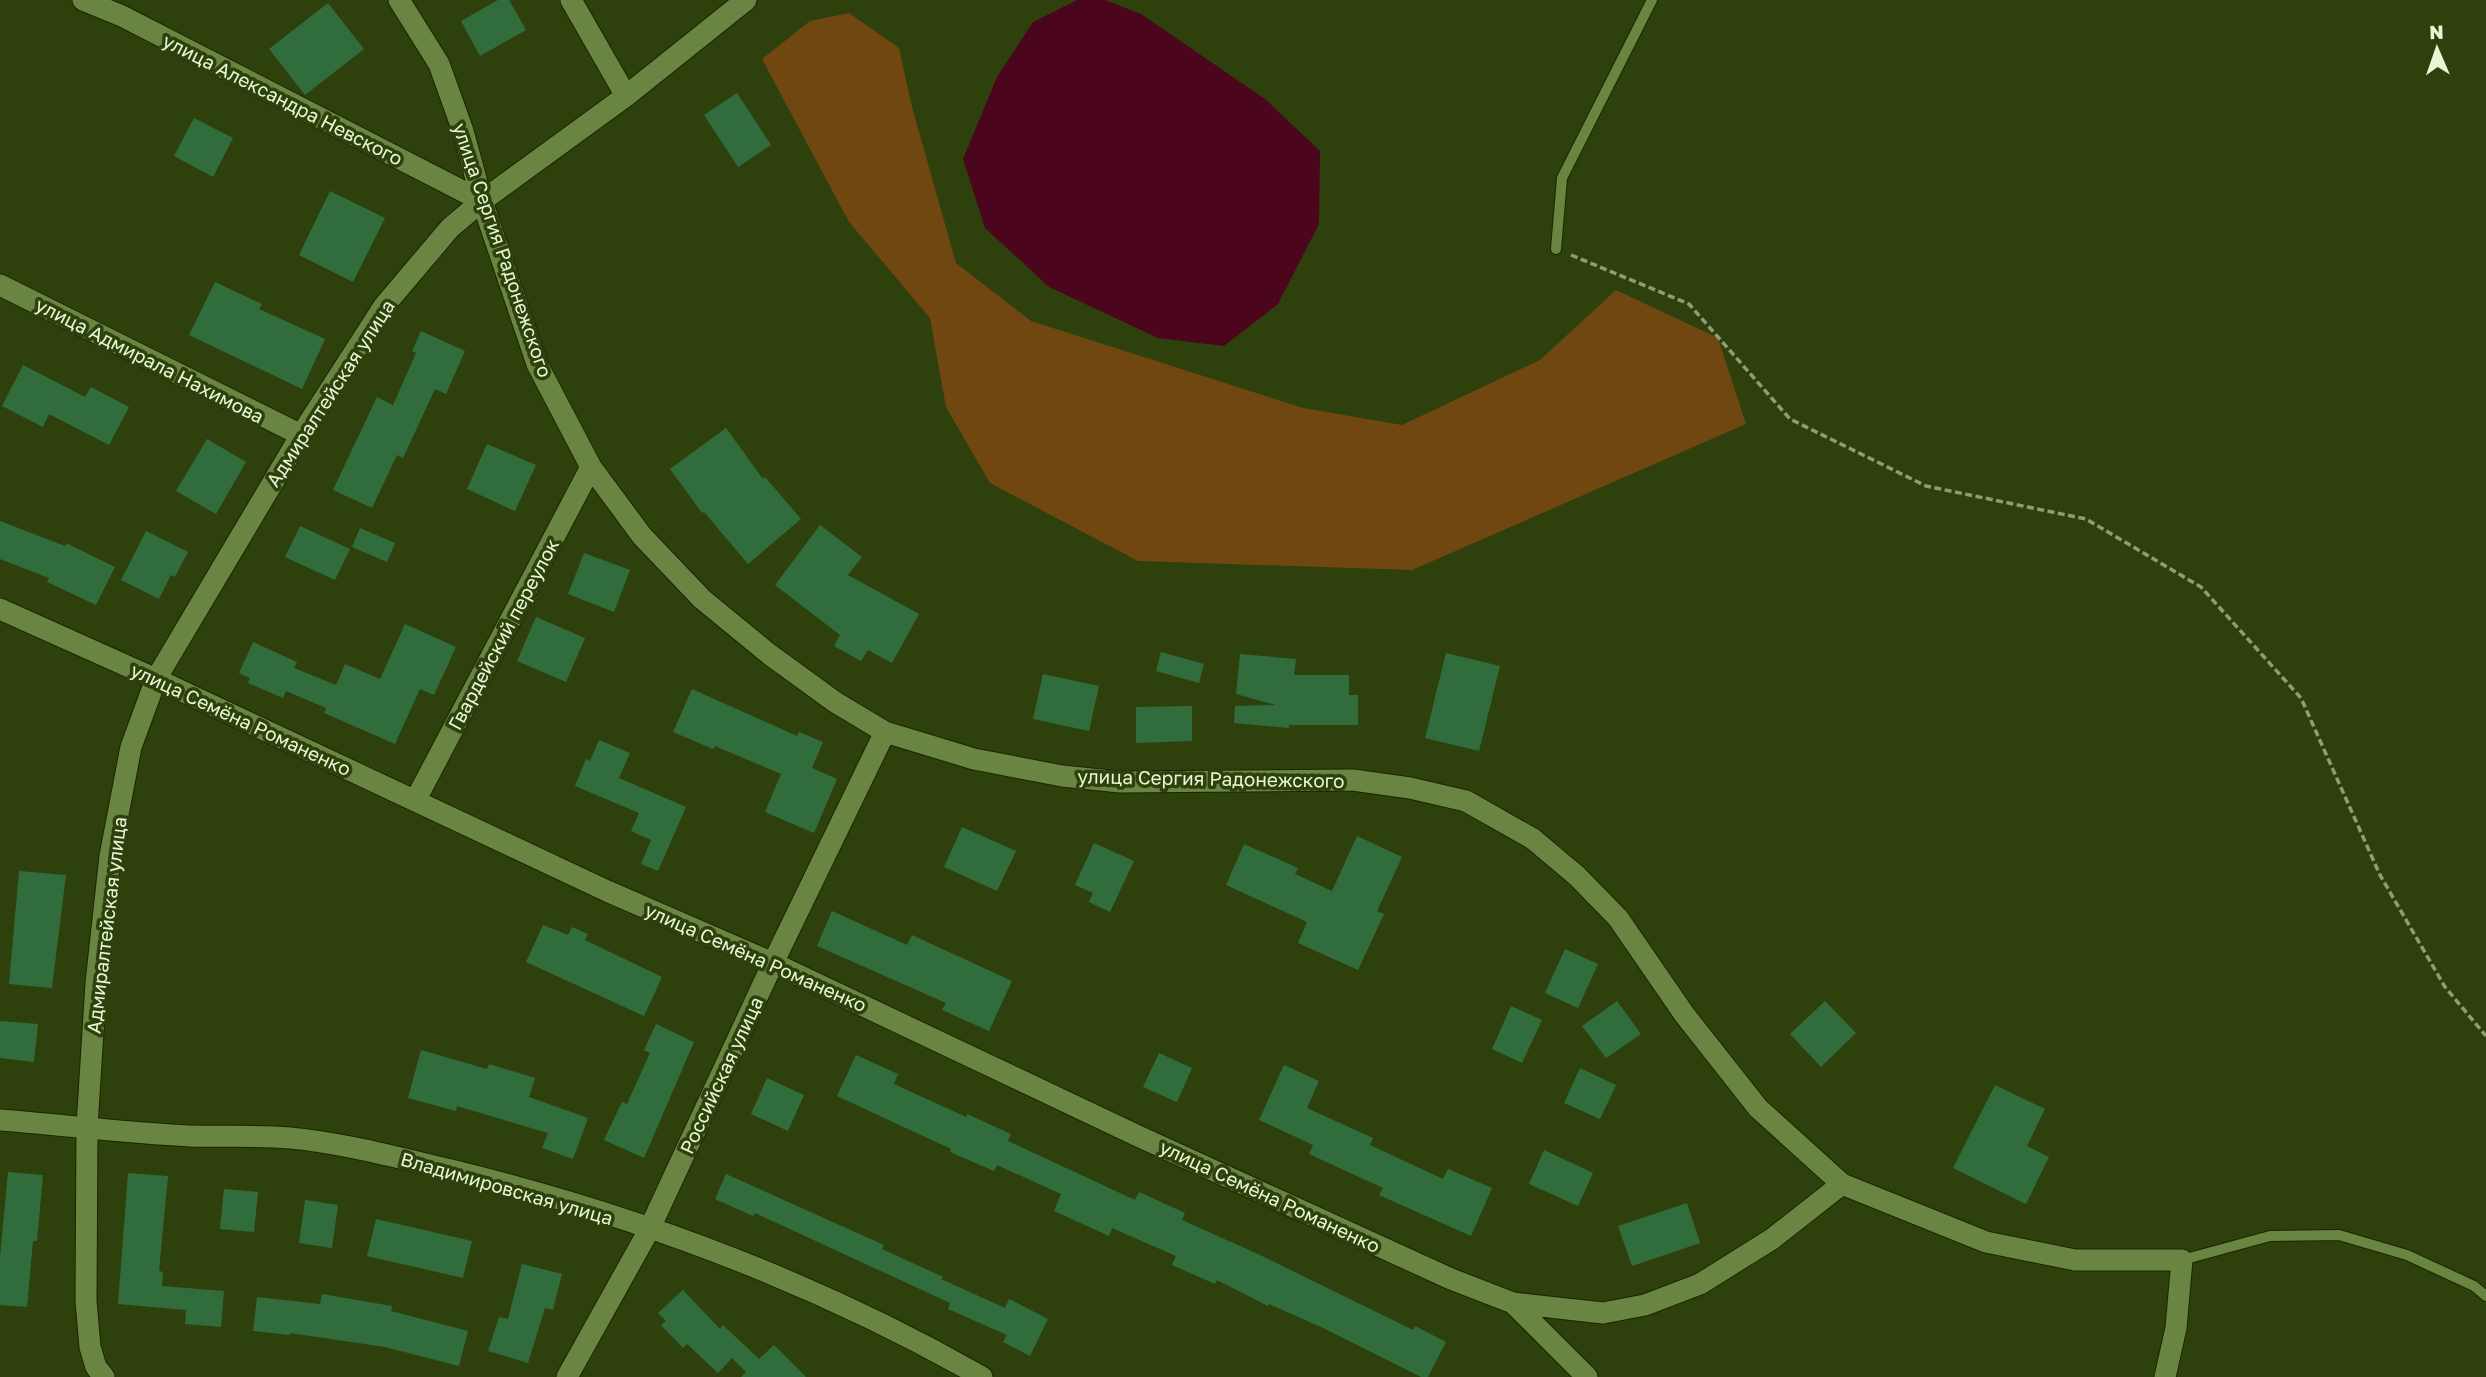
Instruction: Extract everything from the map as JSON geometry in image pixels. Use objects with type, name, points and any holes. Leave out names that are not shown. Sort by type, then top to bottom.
[{"type":"street","name":"улица Александра Невского","points":[[83,0],[122,16],[482,201]]},
{"type":"street","name":"улица Сергия Радонежского","points":[[400,0],[439,64],[537,364],[591,467],[642,536],[702,599],[769,654],[835,702],[885,732],[974,759],[1062,776],[1120,782],[1353,780],[1410,788],[1466,801],[1533,839],[1577,876],[1618,918],[1684,1014],[1758,1108],[1842,1184],[1986,1242],[2074,1260],[2182,1260]]},
{"type":"street","points":[[571,0],[626,96]]},
{"type":"street","name":"Адмиралтейская улица","points":[[104,1377],[96,1367],[90,1346],[86,1301],[87,1127],[96,983],[110,856],[131,747],[156,679],[301,435],[384,306],[450,228],[482,201],[626,96],[746,0]]},
{"type":"street","name":"улица Адмирала Нахимова","points":[[0,285],[301,435]]},
{"type":"street","name":"Гвардейский переулок","points":[[415,801],[591,467]]},
{"type":"street","name":"улица Семёна Романенко","points":[[0,608],[607,891],[773,963],[1138,1136],[1451,1279],[1513,1303],[1602,1313],[1645,1305],[1700,1284],[1772,1239],[1842,1184]]},
{"type":"street","name":"Российская улица","points":[[567,1377],[649,1230],[773,963],[885,732]]},
{"type":"street","name":"Владимировская улица","points":[[0,1120],[188,1136],[291,1139],[388,1155],[564,1200],[752,1265],[852,1309],[935,1350],[982,1377]]},
{"type":"street","points":[[2165,1377],[2176,1328],[2182,1260]]},
{"type":"street","name":"улица Семёна Романенко","points":[[1513,1303],[1587,1377]]},
{"type":"lane","points":[[1556,249],[1562,178],[1652,0]]},
{"type":"lane","points":[[2182,1260],[2270,1236],[2339,1235],[2407,1255],[2474,1286],[2486,1296]]},
{"type":"path","points":[[1556,249],[1689,304],[1790,419],[1926,486],[2086,519],[2201,587],[2301,698],[2380,875],[2445,987],[2486,1036]]},
{"type":"shaded area","points":[[1077,0],[1105,0],[1141,14],[1265,99],[1320,151],[1319,224],[1278,304],[1224,346],[1158,338],[1049,287],[985,228],[963,159],[997,77],[1033,22]]},
{"type":"shaded area","points":[[849,13],[899,48],[912,107],[956,263],[1031,321],[1303,408],[1402,425],[1540,360],[1616,290],[1718,338],[1746,424],[1412,570],[1138,561],[990,483],[946,407],[930,318],[849,222],[762,59],[810,21]]},
{"type":"building","points":[[498,0],[509,0],[526,30],[480,56],[461,21]]},
{"type":"building","points":[[328,3],[364,49],[305,95],[269,49]]},
{"type":"building","points":[[737,93],[771,145],[738,167],[704,115]]},
{"type":"building","points":[[194,118],[233,138],[213,177],[174,156]]},
{"type":"building","points":[[330,191],[385,218],[353,282],[299,255]]},
{"type":"building","points":[[215,282],[262,304],[259,309],[325,339],[302,389],[189,335]]},
{"type":"building","points":[[421,331],[465,351],[446,394],[435,389],[403,458],[397,455],[372,508],[333,490],[377,397],[393,405],[416,353],[412,351]]},
{"type":"building","points":[[23,365],[85,397],[91,387],[129,407],[109,445],[49,414],[43,427],[2,406]]},
{"type":"building","points":[[726,428],[763,479],[765,477],[801,519],[748,564],[704,512],[702,513],[670,469]]},
{"type":"building","points":[[207,439],[246,462],[216,514],[176,491]]},
{"type":"building","points":[[487,444],[536,465],[515,511],[467,489]]},
{"type":"building","points":[[0,521],[65,546],[66,543],[115,567],[96,605],[47,582],[49,578],[0,559]]},
{"type":"building","points":[[820,525],[862,557],[848,575],[919,614],[892,663],[868,650],[861,661],[834,646],[840,635],[775,585]]},
{"type":"building","points":[[300,526],[350,549],[335,580],[285,557]]},
{"type":"building","points":[[360,528],[395,543],[387,562],[352,547]]},
{"type":"building","points":[[146,531],[188,552],[175,577],[171,575],[159,599],[121,580]]},
{"type":"building","points":[[584,553],[630,570],[614,612],[568,594]]},
{"type":"building","points":[[536,617],[585,638],[566,682],[517,661]]},
{"type":"building","points":[[405,624],[456,647],[434,695],[420,689],[395,744],[324,713],[326,708],[286,691],[283,698],[248,683],[250,678],[239,673],[253,642],[297,662],[294,668],[336,685],[345,664],[380,679]]},
{"type":"building","points":[[1161,652],[1204,664],[1199,683],[1156,671]]},
{"type":"building","points":[[1446,653],[1500,666],[1479,751],[1425,738]]},
{"type":"building","points":[[1240,654],[1296,659],[1294,675],[1349,675],[1349,695],[1358,695],[1358,725],[1289,725],[1289,728],[1234,723],[1235,706],[1276,705],[1236,694]]},
{"type":"building","points":[[1043,674],[1099,686],[1089,731],[1033,719]]},
{"type":"building","points":[[692,689],[797,736],[799,732],[823,742],[812,768],[837,779],[814,833],[765,812],[781,774],[715,746],[713,749],[673,732]]},
{"type":"building","points":[[1192,706],[1192,741],[1136,743],[1136,707]]},
{"type":"building","points":[[599,740],[630,753],[619,778],[686,807],[658,871],[641,864],[651,840],[631,831],[639,813],[575,786],[586,759],[590,761]]},
{"type":"building","points":[[962,827],[1016,851],[997,891],[944,867]]},
{"type":"building","points":[[1357,836],[1402,857],[1377,911],[1384,914],[1358,970],[1298,943],[1307,922],[1226,885],[1244,844],[1298,868],[1295,874],[1332,891]]},
{"type":"building","points":[[1094,843],[1134,861],[1110,912],[1089,902],[1093,893],[1075,885]]},
{"type":"building","points":[[19,871],[66,875],[52,988],[9,984]]},
{"type":"building","points":[[832,911],[907,945],[912,935],[1012,981],[989,1031],[942,1010],[946,1003],[817,946]]},
{"type":"building","points":[[543,925],[568,935],[572,927],[588,934],[585,940],[662,977],[644,1016],[526,962]]},
{"type":"building","points":[[1565,949],[1598,964],[1578,1008],[1545,993]]},
{"type":"building","points":[[1617,1001],[1641,1034],[1606,1058],[1582,1026]]},
{"type":"building","points":[[1825,1001],[1856,1033],[1821,1067],[1790,1034]]},
{"type":"building","points":[[1511,1006],[1542,1020],[1522,1063],[1492,1049]]},
{"type":"building","points":[[0,1021],[38,1024],[34,1062],[0,1058]]},
{"type":"building","points":[[656,1024],[694,1042],[644,1158],[604,1140],[622,1102],[627,1104],[650,1053],[644,1050]]},
{"type":"building","points":[[421,1050],[487,1069],[489,1064],[535,1078],[529,1097],[588,1118],[573,1159],[542,1148],[548,1133],[457,1106],[456,1111],[408,1098]]},
{"type":"building","points":[[1159,1053],[1192,1068],[1177,1102],[1143,1087]]},
{"type":"building","points":[[856,1055],[898,1074],[894,1084],[1011,1134],[1008,1141],[1135,1200],[1139,1192],[1185,1213],[1182,1220],[1413,1330],[1415,1326],[1446,1342],[1428,1377],[1421,1377],[1321,1327],[1269,1304],[1268,1306],[1217,1280],[1215,1284],[1172,1265],[1176,1256],[1112,1228],[1109,1236],[1054,1211],[1061,1194],[997,1165],[994,1171],[950,1152],[951,1149],[837,1096]]},
{"type":"building","points":[[1284,1065],[1319,1081],[1307,1108],[1373,1138],[1370,1145],[1443,1179],[1448,1169],[1492,1188],[1471,1236],[1379,1195],[1383,1188],[1309,1154],[1313,1145],[1259,1120]]},
{"type":"building","points":[[1580,1068],[1616,1085],[1600,1119],[1564,1103]]},
{"type":"building","points":[[767,1078],[804,1095],[788,1131],[751,1114]]},
{"type":"building","points":[[1995,1085],[2045,1109],[2027,1146],[2049,1157],[2026,1204],[1953,1168]]},
{"type":"building","points":[[1544,1150],[1593,1173],[1578,1206],[1529,1184]]},
{"type":"building","points":[[8,1172],[43,1175],[27,1307],[0,1305],[0,1257]]},
{"type":"building","points":[[128,1173],[168,1176],[159,1271],[163,1272],[162,1286],[224,1291],[221,1327],[185,1324],[186,1310],[118,1304]]},
{"type":"building","points":[[726,1174],[884,1245],[882,1249],[1005,1308],[1009,1299],[1048,1319],[1030,1356],[1003,1342],[1007,1335],[948,1309],[950,1303],[755,1213],[753,1216],[715,1199]]},
{"type":"building","points":[[224,1189],[258,1192],[254,1232],[220,1229]]},
{"type":"building","points":[[305,1200],[338,1205],[332,1248],[299,1243]]},
{"type":"building","points":[[1687,1203],[1700,1243],[1632,1266],[1618,1226]]},
{"type":"building","points":[[376,1219],[472,1241],[463,1278],[367,1256]]},
{"type":"building","points":[[522,1264],[562,1274],[553,1310],[545,1308],[528,1363],[488,1351],[499,1317],[508,1319]]},
{"type":"building","points":[[683,1290],[720,1329],[723,1325],[759,1359],[774,1345],[806,1377],[741,1377],[746,1372],[732,1358],[718,1373],[687,1344],[683,1348],[661,1325],[666,1321],[658,1313]]},
{"type":"building","points":[[322,1294],[392,1306],[391,1311],[468,1331],[459,1366],[385,1347],[290,1333],[253,1331],[257,1297],[320,1304]]}]
